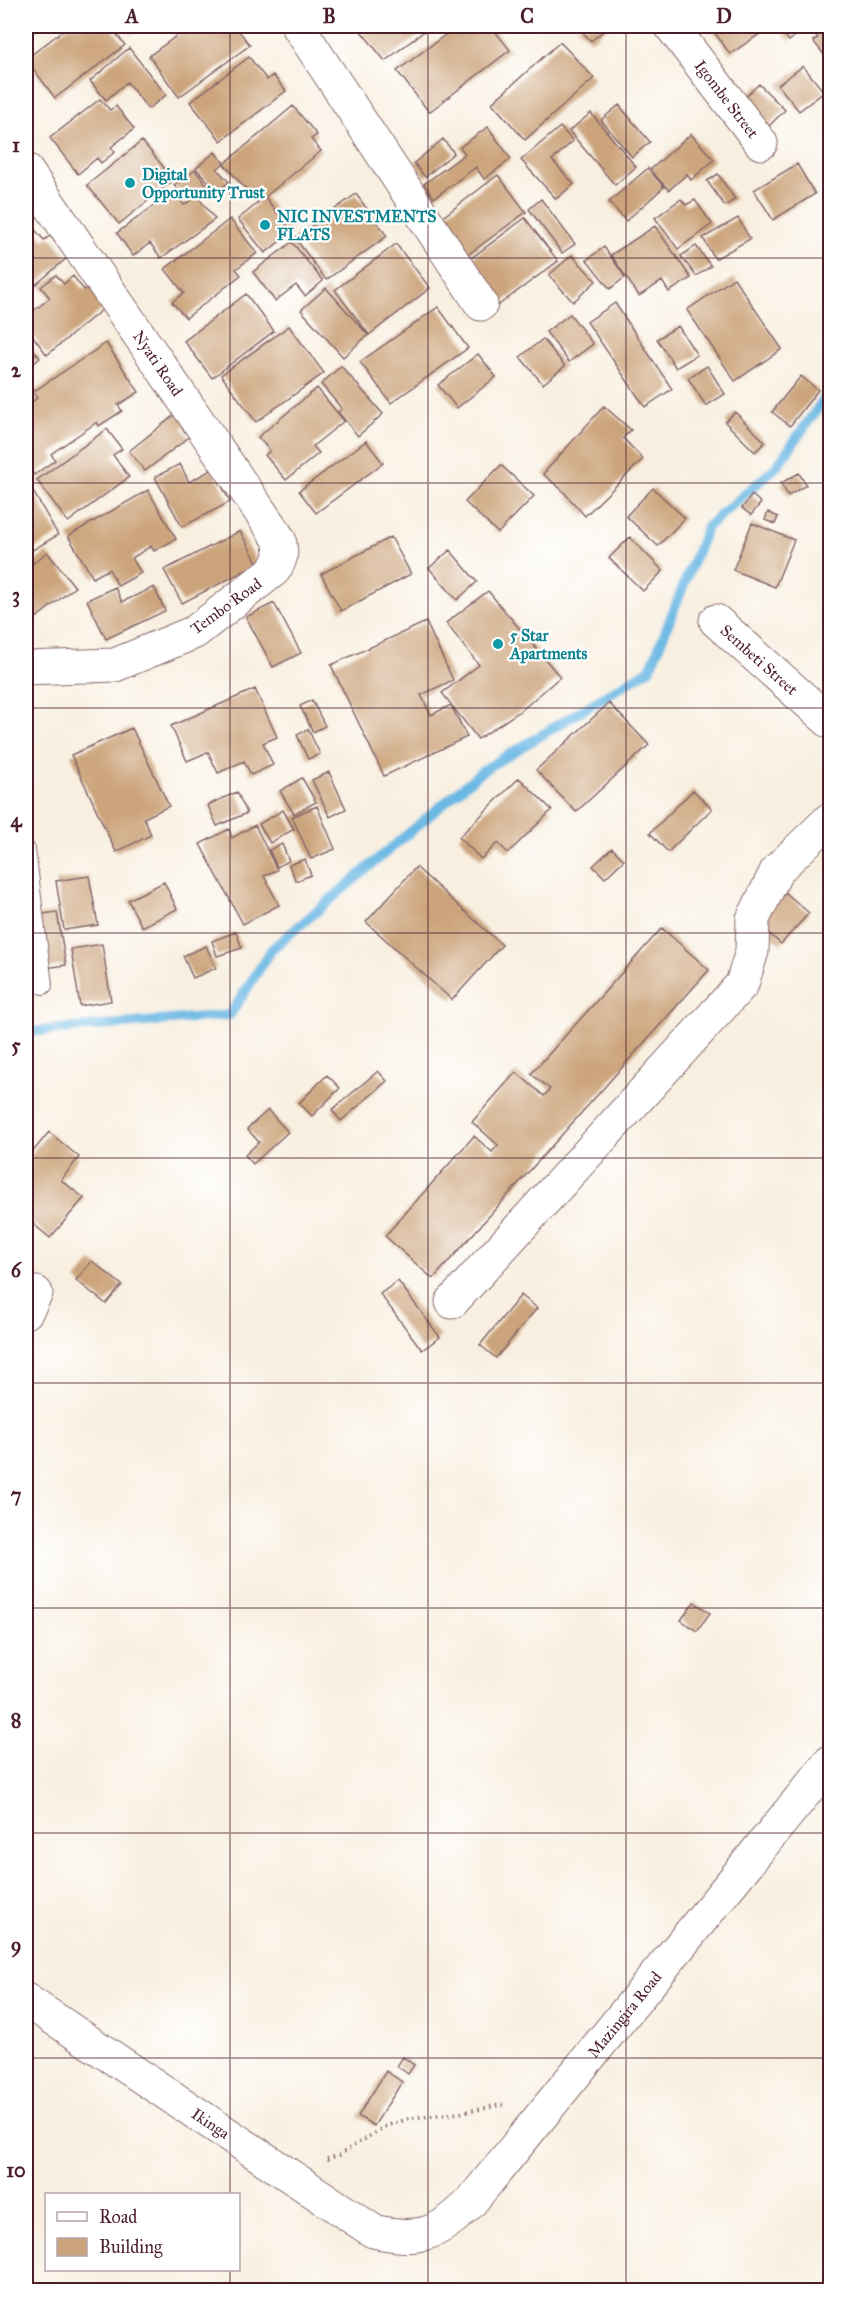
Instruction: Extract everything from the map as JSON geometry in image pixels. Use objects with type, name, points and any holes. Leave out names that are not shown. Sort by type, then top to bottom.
[{"type":"street","points":[[298,26],[481,304]]},
{"type":"street","name":"Igombe Street","points":[[670,26],[761,143]]},
{"type":"street","name":"Nyati Road","points":[[26,170],[279,539],[281,560]]},
{"type":"street","name":"Tembo Road","points":[[26,668],[114,665],[195,632],[264,579],[281,560]]},
{"type":"street","name":"Sembeti Street","points":[[716,621],[831,722]]},
{"type":"street","points":[[452,1302],[742,984],[752,951],[753,919],[777,870],[831,819]]},
{"type":"street","name":"Mazingira Road","points":[[400,2237],[426,2234],[451,2222],[470,2203],[831,1762]]},
{"type":"street","name":"Ikinga","points":[[26,2000],[373,2231],[400,2237]]},
{"type":"lane","points":[[26,850],[43,985]]},
{"type":"path","points":[[287,2174],[339,2155],[384,2127],[411,2118],[460,2113],[559,2094]]},
{"type":"building","points":[[26,26],[41,26],[26,36]]},
{"type":"building","points":[[69,26],[110,26],[125,45],[55,98],[26,59]]},
{"type":"building","points":[[126,26],[144,26],[131,34]]},
{"type":"building","points":[[190,26],[235,26],[250,45],[179,97],[149,56]]},
{"type":"building","points":[[357,26],[431,26],[385,61]]},
{"type":"building","points":[[457,26],[467,26],[472,32],[479,26],[491,26],[510,50],[429,112],[397,71]]},
{"type":"building","points":[[577,26],[609,26],[591,41]]},
{"type":"building","points":[[710,26],[760,26],[757,28],[761,33],[730,54]]},
{"type":"building","points":[[777,26],[808,26],[789,41]]},
{"type":"building","points":[[808,26],[830,26],[830,54],[826,57],[813,41],[818,38]]},
{"type":"building","points":[[560,42],[594,78],[525,140],[492,103]]},
{"type":"building","points":[[129,48],[166,95],[148,109],[127,82],[106,100],[90,81]]},
{"type":"building","points":[[249,57],[267,80],[273,75],[286,91],[221,141],[190,102]]},
{"type":"building","points":[[803,66],[824,92],[799,111],[778,85]]},
{"type":"building","points":[[759,84],[785,110],[767,128],[741,101]]},
{"type":"building","points":[[100,99],[110,110],[116,106],[134,129],[111,147],[115,152],[101,163],[97,158],[78,174],[50,138]]},
{"type":"building","points":[[619,105],[650,142],[632,157],[601,120]]},
{"type":"building","points":[[293,106],[317,135],[311,139],[321,151],[265,197],[292,232],[265,253],[238,219],[258,203],[224,164]]},
{"type":"building","points":[[591,113],[636,167],[615,185],[569,131]]},
{"type":"building","points":[[488,127],[511,159],[484,179],[476,167],[434,198],[424,184],[465,154],[460,147]]},
{"type":"building","points":[[560,127],[573,141],[552,160],[574,184],[556,199],[521,160]]},
{"type":"building","points":[[691,134],[714,160],[691,180],[687,174],[669,190],[650,170]]},
{"type":"building","points":[[443,139],[454,153],[425,177],[414,163]]},
{"type":"building","name":"Digital Opportunity Trust","points":[[142,141],[174,180],[119,224],[87,185]]},
{"type":"building","points":[[215,152],[224,163],[217,169],[229,182],[217,192],[196,168]]},
{"type":"building","points":[[797,164],[815,194],[773,220],[754,190]]},
{"type":"building","points":[[648,168],[664,187],[626,221],[609,202]]},
{"type":"building","points":[[195,170],[210,189],[199,196],[193,189],[183,197],[174,185]]},
{"type":"building","points":[[718,174],[735,199],[725,206],[707,181]]},
{"type":"building","points":[[498,175],[526,212],[462,259],[439,220]]},
{"type":"building","points":[[174,191],[184,205],[197,196],[215,219],[161,258],[150,243],[133,256],[117,233]]},
{"type":"building","points":[[356,194],[387,236],[326,280],[295,238]]},
{"type":"building","points":[[541,199],[575,244],[562,253],[529,209]]},
{"type":"building","points":[[681,199],[686,205],[695,200],[712,224],[678,249],[655,218]]},
{"type":"building","points":[[525,218],[558,261],[492,310],[466,262]]},
{"type":"building","points":[[738,218],[750,239],[715,259],[703,238]]},
{"type":"building","points":[[230,219],[257,253],[236,269],[241,275],[186,318],[172,302],[184,293],[165,269]]},
{"type":"building","points":[[29,223],[44,240],[50,236],[68,257],[26,293],[26,226]]},
{"type":"building","points":[[655,226],[691,278],[669,292],[662,281],[639,296],[611,255]]},
{"type":"building","points":[[292,242],[323,281],[305,296],[296,285],[275,301],[253,272]]},
{"type":"building","points":[[396,244],[430,288],[369,335],[335,290]]},
{"type":"building","points":[[696,246],[711,266],[696,276],[681,256]]},
{"type":"building","points":[[604,247],[625,277],[610,289],[587,260]]},
{"type":"building","points":[[572,255],[596,281],[573,302],[549,275]]},
{"type":"building","points":[[56,275],[64,284],[73,276],[84,290],[92,284],[108,305],[47,355],[26,327],[32,322],[27,316],[50,298],[41,287]]},
{"type":"building","points":[[734,278],[782,349],[735,381],[687,310]]},
{"type":"building","points":[[326,288],[368,335],[343,357],[301,310]]},
{"type":"building","points":[[246,294],[274,331],[212,378],[184,341]]},
{"type":"building","points":[[615,303],[672,389],[645,407],[587,322]]},
{"type":"building","points":[[438,307],[468,348],[391,403],[360,362]]},
{"type":"building","points":[[570,314],[593,344],[569,362],[546,332]]},
{"type":"building","points":[[289,326],[324,373],[256,422],[221,375]]},
{"type":"building","points":[[678,326],[697,355],[676,368],[657,339]]},
{"type":"building","points":[[543,339],[565,366],[543,384],[520,357]]},
{"type":"building","points":[[26,341],[40,358],[26,370]]},
{"type":"building","points":[[106,343],[139,392],[118,405],[122,411],[99,426],[97,422],[51,454],[55,460],[34,475],[26,462],[26,406],[37,398],[33,392]]},
{"type":"building","points":[[478,354],[496,377],[457,408],[438,385]]},
{"type":"building","points":[[341,366],[383,414],[358,436],[338,412],[342,409],[321,384]]},
{"type":"building","points":[[707,366],[725,394],[706,406],[688,378]]},
{"type":"building","points":[[801,376],[818,390],[790,426],[772,412]]},
{"type":"building","points":[[317,388],[344,421],[313,446],[319,453],[286,480],[265,455],[270,451],[258,437]]},
{"type":"building","points":[[604,406],[631,430],[623,438],[643,459],[585,516],[562,490],[543,474]]},
{"type":"building","points":[[178,412],[188,424],[182,428],[189,437],[145,471],[129,451]]},
{"type":"building","points":[[735,412],[765,442],[755,452],[725,422]]},
{"type":"building","points":[[107,429],[122,449],[113,455],[129,477],[68,522],[37,480]]},
{"type":"building","points":[[366,441],[383,463],[316,513],[299,491]]},
{"type":"building","points":[[180,464],[189,482],[213,469],[230,502],[182,527],[155,477]]},
{"type":"building","points":[[501,465],[534,496],[498,533],[465,502]]},
{"type":"building","points":[[799,473],[806,485],[788,496],[781,483]]},
{"type":"building","points":[[26,479],[58,535],[26,554]]},
{"type":"building","points":[[653,488],[685,518],[658,546],[626,516]]},
{"type":"building","points":[[148,490],[176,539],[154,551],[151,546],[132,558],[141,573],[118,586],[109,569],[93,578],[68,536]]},
{"type":"building","points":[[752,495],[761,503],[751,515],[742,508]]},
{"type":"building","points":[[768,512],[778,517],[775,524],[765,520]]},
{"type":"building","points":[[752,523],[794,540],[775,587],[733,570]]},
{"type":"building","points":[[240,531],[258,564],[182,603],[164,570]]},
{"type":"building","points":[[391,537],[411,574],[341,611],[321,574]]},
{"type":"building","points":[[630,537],[663,571],[643,591],[609,558]]},
{"type":"building","points":[[450,550],[477,582],[457,600],[429,568]]},
{"type":"building","points":[[47,552],[75,587],[26,626],[26,569]]},
{"type":"building","points":[[115,587],[122,602],[154,587],[165,611],[106,639],[87,600]]},
{"type":"building","name":"5 Star Apartments","points":[[488,591],[560,677],[523,709],[478,739],[442,693],[479,665],[446,623]]},
{"type":"building","points":[[274,603],[301,653],[273,667],[246,617]]},
{"type":"building","points":[[426,622],[453,680],[421,695],[431,715],[451,705],[467,737],[384,776],[331,665]]},
{"type":"building","points":[[255,689],[277,737],[263,743],[273,765],[251,775],[244,761],[218,773],[208,752],[187,761],[171,726]]},
{"type":"building","points":[[312,700],[325,726],[313,732],[300,706]]},
{"type":"building","points":[[609,703],[649,745],[576,812],[536,770]]},
{"type":"building","points":[[132,728],[169,806],[144,818],[151,835],[116,852],[71,755]]},
{"type":"building","points":[[308,729],[320,754],[308,759],[297,735]]},
{"type":"building","points":[[329,772],[346,809],[330,817],[312,780]]},
{"type":"building","points":[[302,778],[316,802],[294,814],[280,791]]},
{"type":"building","points":[[519,778],[552,810],[508,853],[498,843],[481,859],[459,837]]},
{"type":"building","points":[[693,790],[712,809],[668,852],[650,833]]},
{"type":"building","points":[[237,792],[247,813],[217,826],[208,805]]},
{"type":"building","points":[[317,806],[335,849],[311,859],[292,817]]},
{"type":"building","points":[[283,810],[294,829],[270,843],[259,824]]},
{"type":"building","points":[[255,825],[277,870],[264,876],[279,905],[243,924],[200,844],[229,829],[232,838]]},
{"type":"building","points":[[282,844],[289,861],[277,867],[269,850]]},
{"type":"building","points":[[612,848],[624,860],[605,878],[593,866]]},
{"type":"building","points":[[305,859],[311,875],[296,881],[289,865]]},
{"type":"building","points":[[416,867],[502,945],[452,1000],[366,922]]},
{"type":"building","points":[[89,876],[98,925],[64,930],[56,881]]},
{"type":"building","points":[[164,882],[177,909],[142,927],[128,900]]},
{"type":"building","points":[[785,892],[809,913],[781,944],[757,923]]},
{"type":"building","points":[[57,912],[66,965],[45,968],[36,915]]},
{"type":"building","points":[[26,923],[37,978],[26,980]]},
{"type":"building","points":[[662,928],[709,970],[433,1279],[385,1236],[474,1136],[492,1152],[498,1145],[472,1122],[516,1072],[544,1096],[550,1089],[531,1074]]},
{"type":"building","points":[[236,932],[242,948],[217,956],[212,941]]},
{"type":"building","points":[[102,944],[111,1001],[80,1006],[71,949]]},
{"type":"building","points":[[206,946],[216,968],[193,978],[183,956]]},
{"type":"building","points":[[378,1071],[387,1081],[341,1121],[332,1110]]},
{"type":"building","points":[[327,1075],[340,1088],[312,1116],[299,1103]]},
{"type":"building","points":[[268,1110],[288,1132],[253,1164],[245,1155],[259,1142],[247,1129]]},
{"type":"building","points":[[49,1132],[79,1157],[61,1180],[84,1198],[50,1238],[26,1218],[26,1160]]},
{"type":"building","points":[[92,1261],[122,1285],[106,1304],[76,1280]]},
{"type":"building","points":[[398,1281],[440,1337],[422,1350],[380,1294]]},
{"type":"building","points":[[521,1295],[537,1308],[496,1358],[480,1345]]},
{"type":"building","points":[[694,1602],[710,1613],[697,1631],[681,1620]]},
{"type":"building","points":[[403,2057],[414,2065],[408,2074],[397,2066]]},
{"type":"building","points":[[386,2071],[402,2082],[374,2126],[358,2116]]},
{"type":"waterway","points":[[26,1032],[230,1015],[272,949],[482,771],[650,669],[707,527],[776,467],[830,391]]},
{"type":"place","name":"Digital Opportunity Trust","points":[[130,183]]},
{"type":"place","name":"NIC INVESTMENTS FLATS","points":[[265,225]]},
{"type":"place","name":"5 Star Apartments","points":[[498,644]]}]
